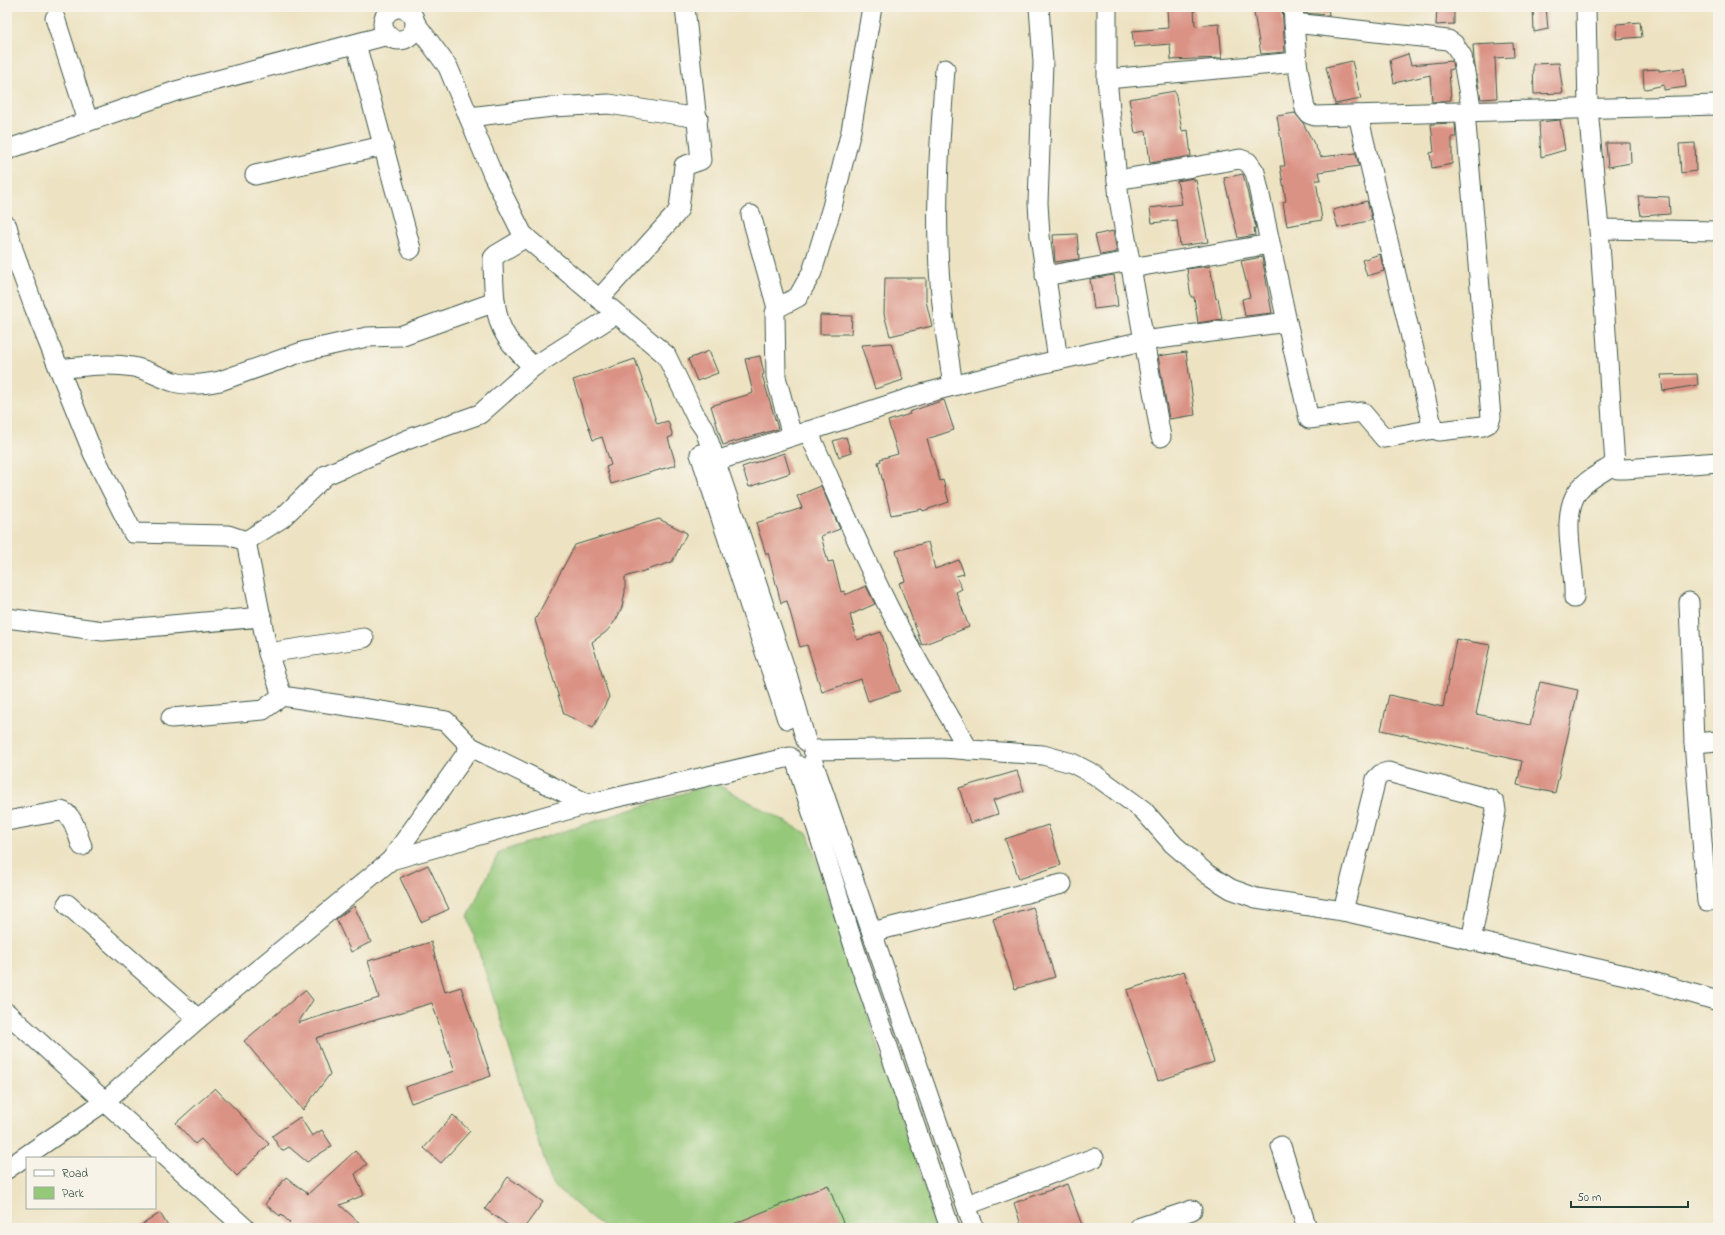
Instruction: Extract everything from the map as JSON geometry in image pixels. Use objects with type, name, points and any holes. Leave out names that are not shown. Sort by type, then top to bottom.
[{"type":"street","points":[[598,299],[679,209],[684,166],[687,164],[698,163],[702,160],[685,7]]},
{"type":"street","points":[[777,308],[798,298],[812,272],[832,207],[851,131],[872,7]]},
{"type":"street","points":[[1039,7],[1043,62],[1038,203],[1045,276],[1058,360]]},
{"type":"street","points":[[1107,7],[1107,79],[1117,180],[1143,341],[1161,437]]},
{"type":"street","points":[[1586,7],[1588,109],[1599,229],[1616,464],[1618,469],[1625,469],[1718,462]]},
{"type":"street","points":[[416,24],[414,31],[405,39],[393,39],[384,30],[385,18],[388,13],[400,8],[406,10],[411,13],[416,24],[448,67],[493,175],[523,235],[666,355],[696,417],[695,435],[709,463],[802,753],[858,959],[950,1228],[1094,1158]]},
{"type":"street","points":[[1117,180],[1240,159],[1248,162],[1255,172],[1309,419],[1362,412],[1384,438],[1434,429],[1439,431],[1483,426],[1489,423],[1491,417],[1469,112],[1462,56],[1454,44],[1448,40],[1294,15],[1297,62],[1305,109],[1309,114],[1315,116],[1358,115],[1469,112],[1588,109],[1718,105]]},
{"type":"street","points":[[55,18],[88,121]]},
{"type":"street","points":[[8,148],[176,91],[388,35]]},
{"type":"street","points":[[356,44],[411,249]]},
{"type":"street","points":[[1107,79],[1297,62]]},
{"type":"street","points":[[945,69],[937,172],[938,245],[942,308],[953,386]]},
{"type":"street","points":[[469,117],[552,107],[609,104],[698,118]]},
{"type":"street","points":[[1358,115],[1434,429]]},
{"type":"street","points":[[255,176],[383,146]]},
{"type":"street","points":[[751,215],[777,308],[776,377],[800,433],[859,545],[887,603],[923,672],[969,750]]},
{"type":"street","points":[[7,226],[10,249],[93,453],[133,533],[228,535],[246,541]]},
{"type":"street","points":[[1599,229],[1718,231]]},
{"type":"street","points":[[526,237],[493,258],[495,302],[505,335],[533,367]]},
{"type":"street","points":[[1045,276],[1270,244]]},
{"type":"street","points":[[59,369],[100,365],[118,365],[150,371],[177,382],[211,383],[305,351],[367,337],[400,336],[495,302]]},
{"type":"street","points":[[246,541],[282,518],[326,475],[409,438],[480,414],[533,367],[616,314]]},
{"type":"street","points":[[709,463],[922,394],[1058,360],[1143,341],[1287,322]]},
{"type":"street","points":[[1574,598],[1575,588],[1569,533],[1573,500],[1586,483],[1616,464]]},
{"type":"street","points":[[246,541],[268,653],[282,696]]},
{"type":"street","points":[[1689,602],[1694,742],[1707,902]]},
{"type":"street","points":[[7,618],[103,631],[262,617]]},
{"type":"street","points":[[268,653],[364,638]]},
{"type":"street","points":[[171,718],[263,710],[282,696],[446,721],[470,747],[588,804]]},
{"type":"street","points":[[1694,742],[1718,741]]},
{"type":"street","points":[[7,1170],[104,1102],[198,1019],[391,860],[470,747]]},
{"type":"street","points":[[391,860],[588,804],[802,753],[942,748],[1043,755],[1072,763],[1095,775],[1143,810],[1173,844],[1207,874],[1231,889],[1256,898],[1342,911],[1643,980],[1718,1001]]},
{"type":"street","points":[[802,753],[872,932],[971,1218]]},
{"type":"street","points":[[1342,911],[1376,779],[1381,774],[1388,772],[1490,799],[1495,804],[1496,811],[1471,941]]},
{"type":"street","points":[[7,821],[61,811],[66,813],[71,818],[82,846]]},
{"type":"street","points":[[872,932],[1062,884]]},
{"type":"street","points":[[67,904],[198,1019]]},
{"type":"street","points":[[7,1013],[245,1228]]},
{"type":"street","points":[[1281,1146],[1306,1228]]},
{"type":"street","points":[[1138,1228],[1192,1210]]},
{"type":"green space","points":[[715,783],[808,834],[938,1228],[604,1228],[552,1184],[468,917],[499,852]]},
{"type":"building","points":[[1167,7],[1194,7],[1195,26],[1219,24],[1222,58],[1171,60],[1170,44],[1134,47],[1132,31],[1168,28]]},
{"type":"building","points":[[1253,7],[1282,7],[1285,52],[1261,54]]},
{"type":"building","points":[[1304,7],[1328,7],[1329,15],[1304,13]]},
{"type":"building","points":[[1437,7],[1454,7],[1454,24],[1436,25]]},
{"type":"building","points":[[1533,7],[1546,7],[1548,29],[1534,32]]},
{"type":"building","points":[[1640,22],[1642,37],[1616,39],[1617,24]]},
{"type":"building","points":[[1513,43],[1514,57],[1495,58],[1497,98],[1481,99],[1474,60],[1473,45]]},
{"type":"building","points":[[1408,54],[1411,65],[1452,61],[1453,69],[1449,70],[1451,100],[1432,102],[1430,75],[1394,83],[1390,60]]},
{"type":"building","points":[[1352,61],[1361,99],[1335,104],[1326,67]]},
{"type":"building","points":[[1559,63],[1563,93],[1534,94],[1533,64]]},
{"type":"building","points":[[1684,68],[1686,87],[1664,90],[1664,85],[1646,89],[1644,88],[1643,70],[1659,69],[1659,71]]},
{"type":"building","points":[[1175,91],[1182,131],[1188,130],[1191,156],[1150,163],[1146,131],[1135,133],[1129,99]]},
{"type":"building","points":[[1295,113],[1303,123],[1321,157],[1356,153],[1359,166],[1319,172],[1321,180],[1316,180],[1322,220],[1287,226],[1283,202],[1286,201],[1280,166],[1285,166],[1277,116]]},
{"type":"building","points":[[1560,120],[1565,150],[1541,157],[1539,122]]},
{"type":"building","points":[[1455,123],[1456,137],[1452,137],[1452,164],[1432,168],[1430,153],[1434,152],[1431,124]]},
{"type":"building","points":[[1606,143],[1630,143],[1631,163],[1608,167]]},
{"type":"building","points":[[1695,143],[1696,171],[1681,173],[1679,144]]},
{"type":"building","points":[[1243,174],[1256,228],[1254,228],[1255,235],[1238,238],[1224,178]]},
{"type":"building","points":[[1194,178],[1194,181],[1196,180],[1208,242],[1180,246],[1177,220],[1152,223],[1150,208],[1182,204],[1177,181]]},
{"type":"building","points":[[1638,196],[1669,197],[1670,214],[1641,216]]},
{"type":"building","points":[[1367,201],[1372,220],[1338,228],[1333,210]]},
{"type":"building","points":[[1113,231],[1117,252],[1100,255],[1095,235]]},
{"type":"building","points":[[1077,234],[1079,259],[1055,262],[1053,235]]},
{"type":"building","points":[[1380,254],[1384,271],[1367,276],[1362,260]]},
{"type":"building","points":[[1262,257],[1272,313],[1245,316],[1242,299],[1250,297],[1241,261]]},
{"type":"building","points":[[1210,266],[1216,299],[1218,298],[1222,319],[1198,323],[1194,297],[1191,297],[1187,269]]},
{"type":"building","points":[[1114,275],[1118,306],[1094,309],[1090,279]]},
{"type":"building","points":[[885,278],[926,278],[926,301],[932,326],[890,336],[884,314]]},
{"type":"building","points":[[820,315],[852,316],[851,334],[820,334]]},
{"type":"building","points":[[891,343],[903,380],[875,389],[861,345]]},
{"type":"building","points":[[709,351],[718,373],[697,381],[688,359]]},
{"type":"building","points":[[1186,352],[1195,415],[1169,419],[1158,356]]},
{"type":"building","points":[[760,356],[764,374],[762,375],[778,429],[723,445],[711,406],[753,393],[745,359]]},
{"type":"building","points":[[635,359],[657,424],[668,421],[673,436],[668,438],[676,465],[611,484],[606,467],[611,465],[602,437],[593,440],[573,380]]},
{"type":"building","points":[[1697,374],[1698,385],[1663,391],[1661,375]]},
{"type":"building","points":[[944,400],[954,430],[927,439],[940,481],[943,480],[949,502],[923,511],[922,509],[891,515],[878,462],[881,461],[880,459],[898,454],[888,421]]},
{"type":"building","points":[[846,437],[851,453],[839,457],[833,441]]},
{"type":"building","points":[[784,453],[790,473],[749,487],[742,467]]},
{"type":"building","points":[[821,486],[840,529],[821,536],[828,562],[833,561],[841,592],[844,591],[845,595],[866,586],[875,604],[850,615],[857,640],[881,632],[900,691],[868,701],[861,679],[822,692],[807,645],[800,647],[787,601],[781,603],[768,553],[766,554],[756,523],[802,508],[797,496]]},
{"type":"building","points":[[659,519],[687,533],[672,562],[625,577],[625,592],[622,607],[616,620],[606,632],[592,642],[609,697],[593,728],[564,714],[535,620],[575,545]]},
{"type":"building","points":[[928,542],[935,569],[959,560],[964,574],[956,576],[962,589],[956,592],[969,627],[922,645],[899,583],[905,581],[896,551]]},
{"type":"building","points":[[1456,639],[1490,645],[1476,714],[1530,725],[1540,682],[1578,690],[1555,793],[1517,785],[1522,761],[1381,730],[1389,695],[1443,707]]},
{"type":"building","points":[[1017,771],[1024,791],[993,800],[998,814],[970,823],[959,788]]},
{"type":"building","points":[[1048,825],[1061,865],[1019,879],[1005,839]]},
{"type":"building","points":[[428,865],[449,909],[421,922],[400,878]]},
{"type":"building","points":[[354,906],[371,942],[351,952],[336,919]]},
{"type":"building","points":[[1033,907],[1055,977],[1015,989],[993,919]]},
{"type":"building","points":[[431,942],[445,992],[461,987],[491,1076],[411,1103],[405,1087],[455,1071],[432,1003],[316,1038],[330,1074],[303,1110],[244,1041],[305,990],[313,1000],[298,1023],[379,998],[368,961]]},
{"type":"building","points":[[1184,971],[1214,1062],[1158,1081],[1127,990]]},
{"type":"building","points":[[215,1088],[269,1144],[237,1176],[201,1139],[195,1144],[176,1123]]},
{"type":"building","points":[[453,1115],[470,1131],[441,1163],[424,1148]]},
{"type":"building","points":[[300,1117],[312,1136],[322,1130],[332,1146],[307,1162],[289,1147],[282,1151],[272,1136]]},
{"type":"building","points":[[355,1151],[367,1164],[355,1174],[364,1195],[340,1205],[365,1228],[295,1228],[281,1214],[280,1216],[265,1204],[286,1177],[308,1194]]},
{"type":"building","points":[[508,1177],[543,1202],[524,1228],[512,1228],[485,1209]]},
{"type":"building","points":[[1067,1184],[1083,1228],[1022,1228],[1014,1203]]},
{"type":"building","points":[[828,1185],[845,1228],[724,1228]]},
{"type":"building","points":[[160,1213],[169,1228],[137,1228]]}]
